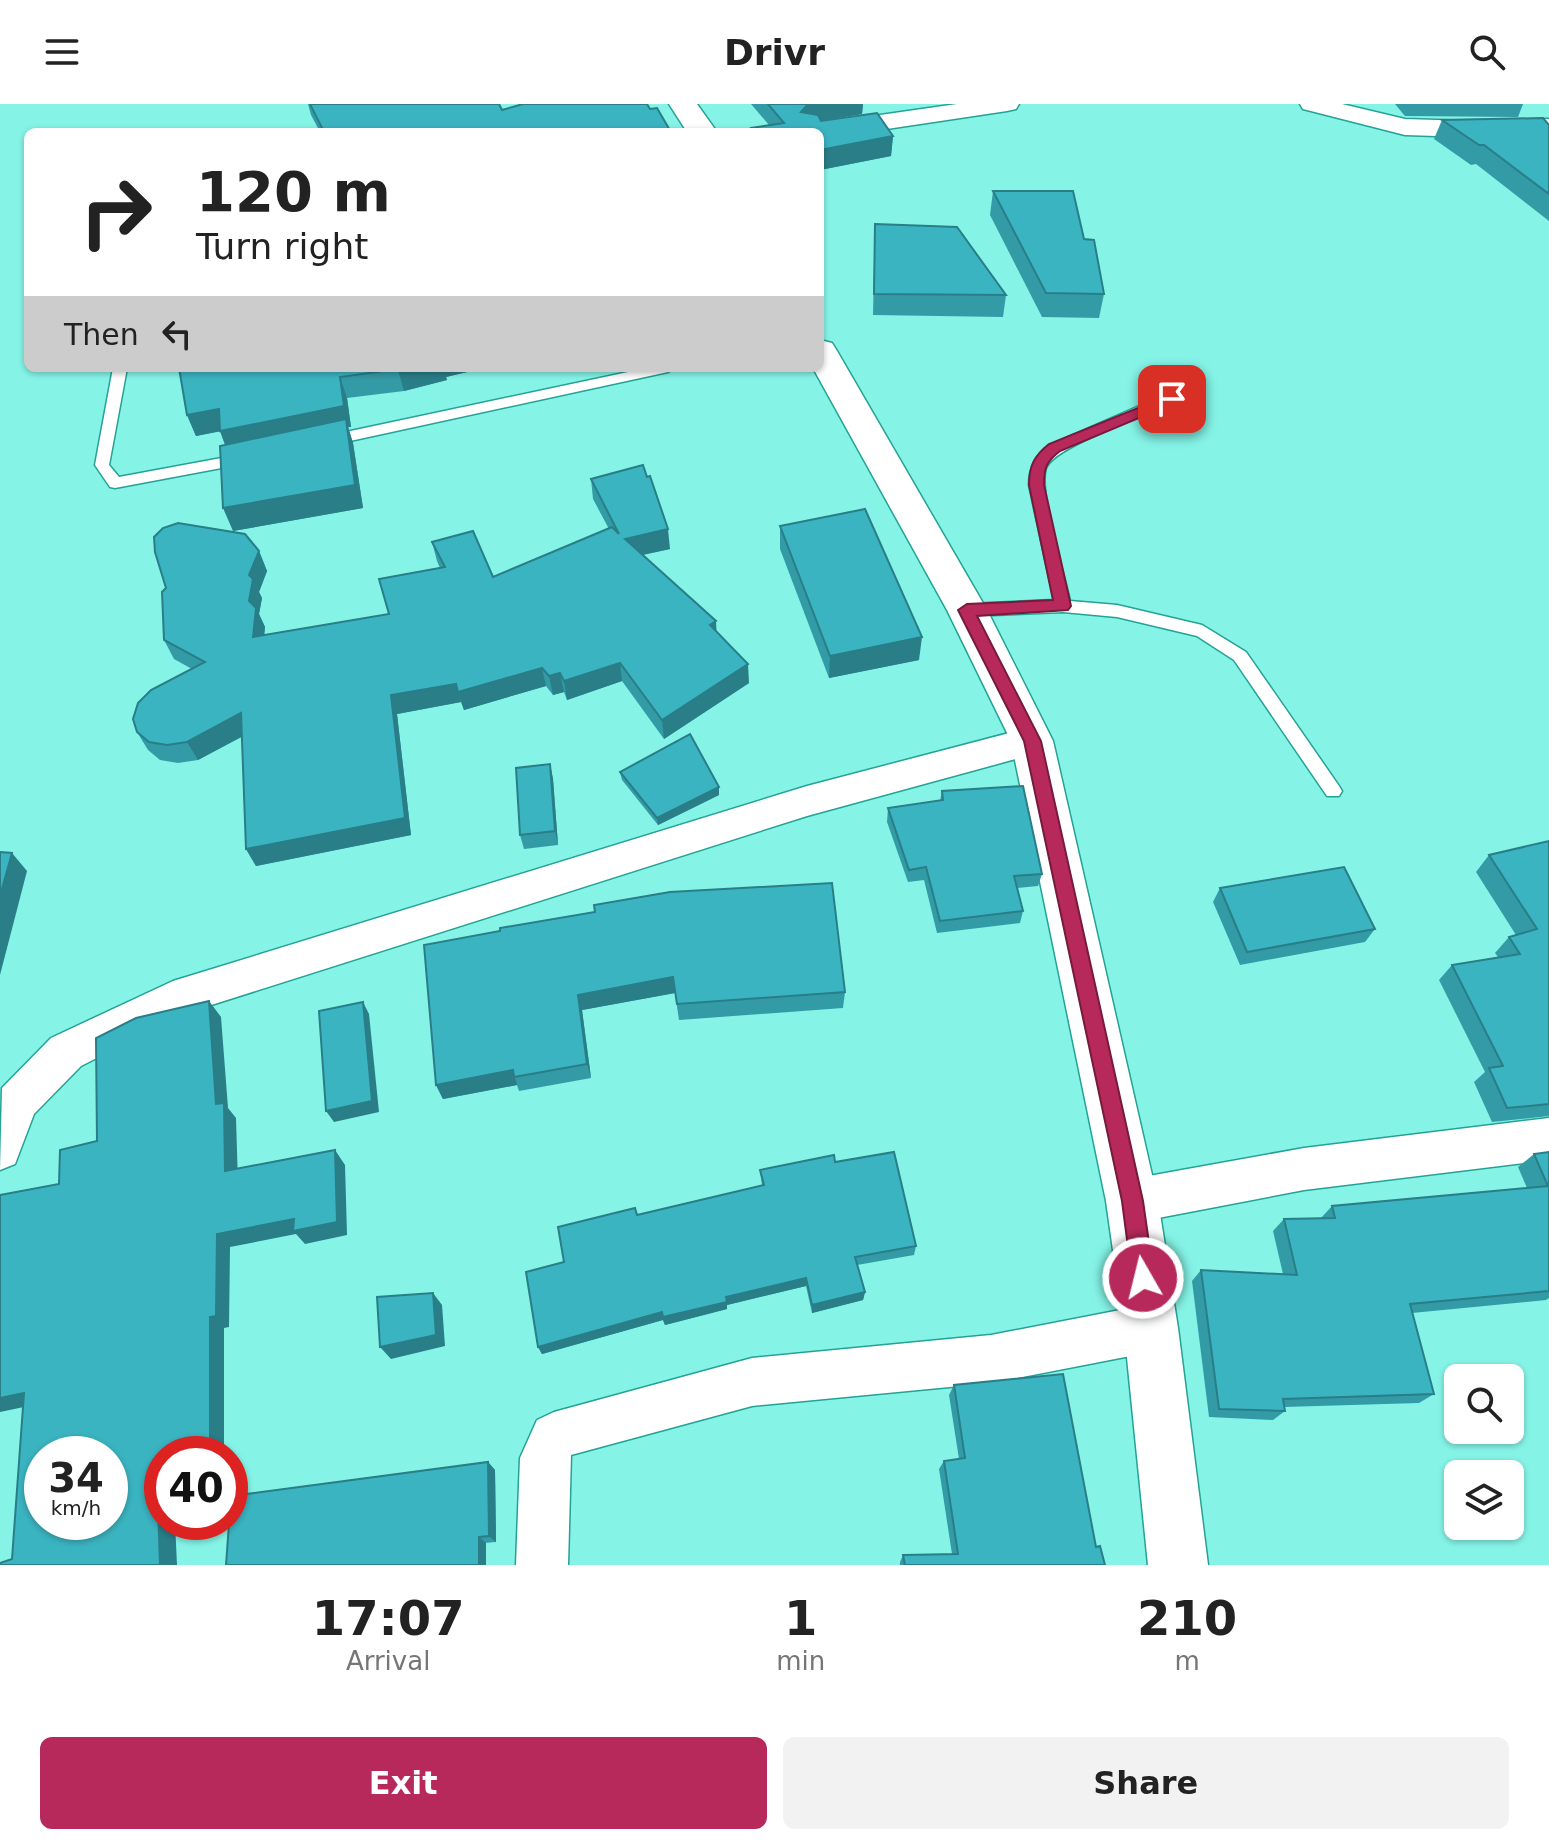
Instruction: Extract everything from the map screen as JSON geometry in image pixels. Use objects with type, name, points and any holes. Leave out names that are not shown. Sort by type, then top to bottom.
[{"type":"street","points":[[683,104],[699,128]]},
{"type":"street","points":[[824,131],[1007,104]]},
{"type":"street","points":[[1312,104],[1356,110],[1405,127],[1468,129],[1549,126]]},
{"type":"street","points":[[824,358],[967,610],[1032,741],[1132,1201],[1151,1328],[1178,1565]]},
{"type":"street","points":[[0,1149],[17,1102],[66,1052],[173,999],[807,801],[1032,741]]},
{"type":"street","points":[[1132,1201],[1304,1169],[1549,1139]]},
{"type":"street","points":[[542,1565],[545,1458],[554,1437],[752,1382],[991,1359],[1151,1328]]},
{"type":"lane","points":[[119,372],[102,465],[115,483],[262,455]]},
{"type":"lane","points":[[309,445],[641,372]]},
{"type":"lane","points":[[1063,606],[1036,485],[1036,469],[1042,457],[1055,448],[1151,406],[1194,391]]},
{"type":"lane","points":[[967,610],[1063,606],[1117,611],[1202,631],[1222,641],[1240,656],[1333,791]]},
{"type":"building","points":[[310,104],[499,104],[502,110],[523,104],[647,104],[650,109],[657,108],[669,128],[322,128]]},
{"type":"building","points":[[768,104],[808,104],[801,112],[818,115],[821,121],[877,113],[893,136],[824,149],[824,128],[751,128],[784,123]]},
{"type":"building","points":[[1543,118],[1549,125],[1549,194],[1484,145],[1479,145],[1442,120]]},
{"type":"building","points":[[993,191],[1073,191],[1084,239],[1094,240],[1104,294],[1046,293]]},
{"type":"building","points":[[875,224],[957,227],[1006,295],[874,294]]},
{"type":"building","points":[[180,372],[376,372],[340,377],[344,406],[220,431],[219,409],[187,415]]},
{"type":"building","points":[[346,419],[355,485],[223,508],[220,446]]},
{"type":"building","points":[[643,465],[647,477],[650,476],[668,529],[625,539],[716,621],[710,625],[748,664],[662,720],[620,663],[564,681],[560,673],[549,676],[542,668],[458,692],[456,684],[391,695],[405,818],[246,849],[241,713],[187,742],[167,745],[149,742],[137,732],[133,719],[138,703],[151,690],[205,662],[164,640],[162,592],[166,588],[155,552],[154,537],[163,528],[178,523],[245,534],[259,551],[249,575],[253,579],[249,601],[256,608],[253,637],[389,614],[379,579],[445,567],[432,542],[473,531],[493,577],[612,527],[619,534],[591,479]]},
{"type":"building","points":[[865,509],[922,637],[830,656],[780,526]]},
{"type":"building","points":[[690,734],[719,787],[657,818],[620,772]]},
{"type":"building","points":[[550,764],[555,831],[520,835],[516,768]]},
{"type":"building","points":[[1023,786],[1042,874],[1014,876],[1023,911],[940,921],[926,867],[909,870],[888,808],[943,800],[942,791]]},
{"type":"building","points":[[1549,841],[1549,1104],[1507,1108],[1489,1068],[1503,1066],[1452,965],[1520,954],[1509,937],[1537,929],[1489,855]]},
{"type":"building","points":[[0,852],[12,853],[0,896]]},
{"type":"building","points":[[1344,867],[1375,929],[1247,952],[1220,888]]},
{"type":"building","points":[[832,883],[845,992],[677,1004],[673,977],[578,995],[587,1064],[514,1077],[513,1070],[436,1085],[424,945],[595,912],[594,905],[670,892]]},
{"type":"building","points":[[209,1001],[216,1104],[224,1103],[225,1171],[335,1150],[337,1222],[293,1231],[294,1219],[217,1234],[216,1316],[210,1317],[210,1436],[144,1436],[144,1540],[159,1540],[160,1565],[0,1565],[12,1559],[24,1393],[0,1398],[0,1195],[59,1184],[60,1150],[97,1141],[96,1038],[136,1018]]},
{"type":"building","points":[[363,1002],[372,1101],[326,1111],[319,1011]]},
{"type":"building","points":[[894,1152],[916,1246],[855,1257],[865,1292],[812,1305],[806,1278],[726,1297],[727,1302],[663,1317],[662,1312],[538,1347],[526,1272],[564,1262],[558,1227],[635,1208],[637,1215],[764,1185],[760,1170],[834,1155],[835,1162]]},
{"type":"building","points":[[1549,1152],[1549,1291],[1410,1304],[1434,1394],[1283,1399],[1285,1411],[1219,1409],[1201,1270],[1297,1275],[1284,1219],[1335,1218],[1332,1206],[1548,1186],[1534,1154]]},
{"type":"building","points":[[433,1293],[436,1335],[380,1347],[377,1297]]},
{"type":"building","points":[[1063,1374],[1096,1547],[1100,1546],[1105,1565],[905,1565],[903,1555],[958,1554],[944,1461],[965,1458],[954,1385]]},
{"type":"building","points":[[488,1462],[489,1536],[479,1537],[479,1565],[226,1565],[228,1540],[248,1540],[248,1494]]},
{"type":"route","points":[[1143,1278],[1132,1201],[1032,741],[967,610],[1063,606],[1036,485],[1036,469],[1042,457],[1055,448],[1172,399]]}]
